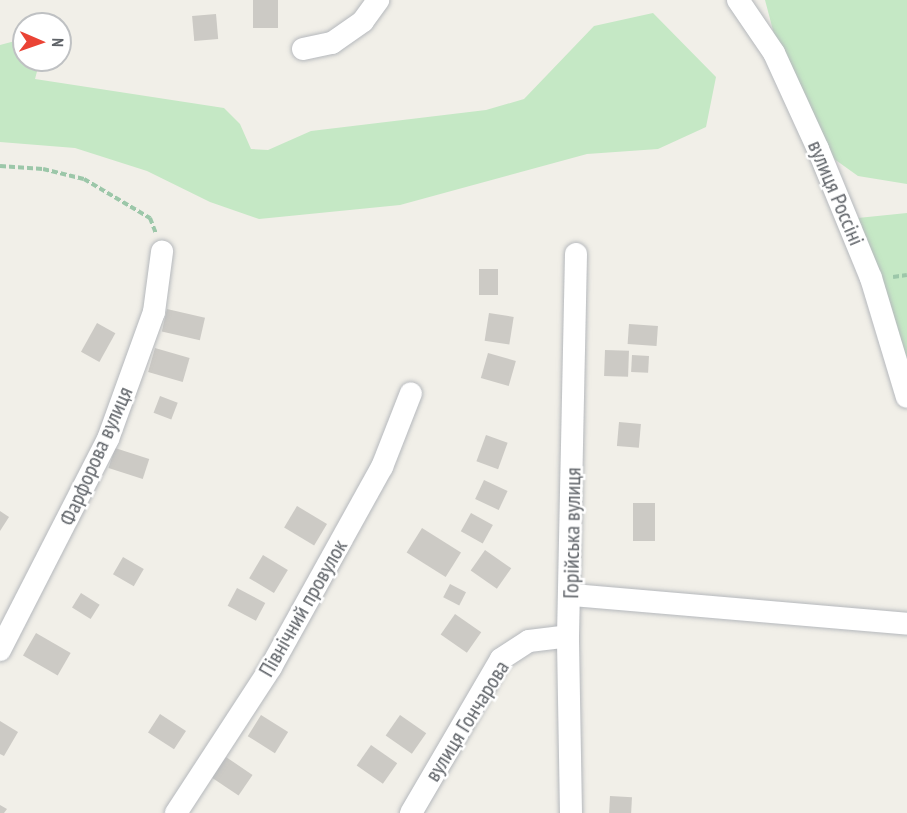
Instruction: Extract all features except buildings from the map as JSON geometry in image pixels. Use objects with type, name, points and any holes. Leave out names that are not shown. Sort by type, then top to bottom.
[{"type":"street","points":[[303,50],[332,43],[363,21],[378,0]]},
{"type":"street","name":"вулиця Россіні","points":[[738,0],[774,53],[831,179],[871,278],[907,397]]},
{"type":"street","name":"Фарфорова вулиця","points":[[0,650],[108,439],[154,312],[162,252]]},
{"type":"street","name":"Горійська вулиця","points":[[571,813],[568,636],[572,595],[576,254]]},
{"type":"street","name":"Північний провулок","points":[[176,813],[287,637],[382,467],[411,393]]},
{"type":"street","points":[[572,595],[907,624]]},
{"type":"street","name":"вулиця Гончарова","points":[[411,813],[501,658],[529,641],[568,636]]},
{"type":"path","points":[[0,166],[43,169],[84,179],[119,196],[150,218],[162,252]]},
{"type":"green space","points":[[765,0],[907,0],[907,184],[858,176],[830,156],[806,96],[779,53]]},
{"type":"green space","points":[[653,13],[716,77],[706,127],[658,149],[587,154],[400,205],[259,219],[210,202],[147,171],[75,148],[0,142],[0,45],[12,42],[12,72],[37,72],[35,79],[224,108],[240,124],[251,149],[268,150],[311,131],[486,110],[524,99],[594,26]]},
{"type":"green space","points":[[907,213],[907,397],[848,219]]}]
